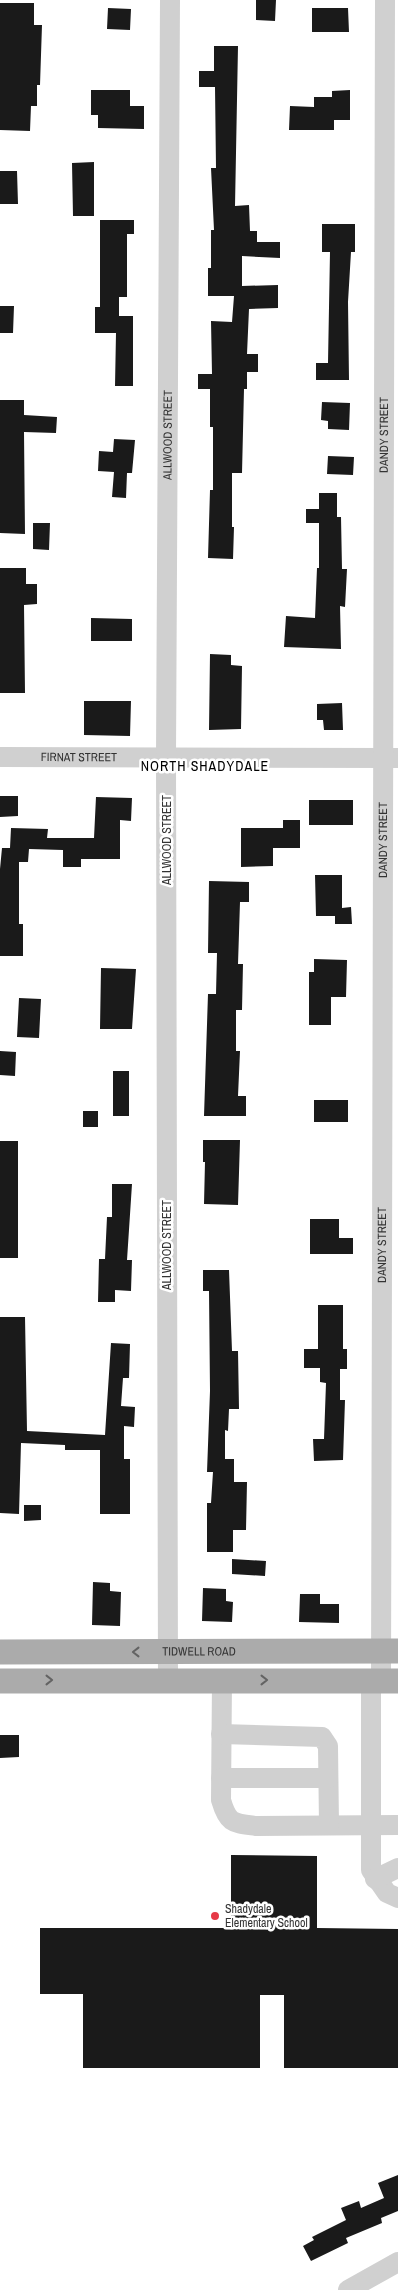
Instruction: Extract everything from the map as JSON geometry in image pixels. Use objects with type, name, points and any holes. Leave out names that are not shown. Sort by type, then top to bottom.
[{"type":"main road","name":"TIDWELL ROAD","points":[[0,1652],[389,1651]]},
{"type":"main road","points":[[0,1680],[383,1681]]},
{"type":"street","name":"ALLWOOD STREET","points":[[168,1680],[166,757],[170,0]]},
{"type":"street","name":"DANDY STREET","points":[[375,1879],[371,1870],[369,1825],[383,1681],[389,1651],[390,758],[385,0]]},
{"type":"street","name":"FIRNAT STREET","points":[[0,757],[390,758]]},
{"type":"street","points":[[222,1680],[221,1800],[225,1816],[234,1824],[256,1826],[398,1826]]},
{"type":"street","points":[[221,1734],[322,1737],[328,1746],[329,1826]]},
{"type":"street","points":[[221,1778],[328,1778]]},
{"type":"street","points":[[398,1868],[375,1879],[387,1893],[398,1898]]},
{"type":"street","points":[[348,2290],[398,2262]]},
{"type":"building","points":[[256,0],[276,0],[275,21],[256,20]]},
{"type":"building","points":[[0,3],[34,3],[34,25],[42,25],[40,85],[37,85],[37,106],[31,106],[30,131],[0,130]]},
{"type":"building","points":[[108,8],[131,9],[130,30],[107,29]]},
{"type":"building","points":[[312,8],[348,8],[349,32],[312,32]]},
{"type":"building","points":[[214,46],[238,46],[235,206],[249,205],[250,231],[257,231],[257,242],[280,242],[280,258],[242,256],[242,286],[278,285],[278,308],[249,309],[247,354],[258,354],[258,372],[247,372],[247,389],[244,389],[242,473],[232,473],[233,559],[208,558],[210,490],[213,490],[213,427],[210,427],[210,389],[198,389],[198,374],[212,374],[211,321],[232,322],[234,296],[208,296],[208,268],[211,268],[211,230],[214,230],[211,168],[216,168],[215,87],[199,87],[199,71],[214,71]]},
{"type":"building","points":[[91,90],[130,90],[130,106],[144,106],[144,129],[98,128],[98,115],[91,115]]},
{"type":"building","points":[[350,90],[350,120],[334,120],[334,130],[289,130],[290,106],[314,107],[314,97],[332,97],[332,91]]},
{"type":"building","points":[[94,162],[94,216],[73,216],[72,163]]},
{"type":"building","points":[[0,171],[17,171],[18,204],[0,204]]},
{"type":"building","points":[[100,220],[134,220],[134,234],[127,234],[127,297],[119,297],[119,316],[133,316],[133,386],[115,386],[116,333],[95,333],[95,307],[100,307]]},
{"type":"building","points":[[322,224],[355,224],[355,252],[351,252],[348,302],[349,380],[316,380],[316,363],[328,363],[330,252],[322,252]]},
{"type":"building","points":[[0,306],[14,306],[13,333],[0,333]]},
{"type":"building","points":[[0,400],[24,400],[24,415],[57,417],[56,433],[24,432],[25,534],[0,533]]},
{"type":"building","points":[[322,402],[350,403],[349,430],[328,429],[328,421],[321,420]]},
{"type":"building","points":[[114,439],[135,440],[132,473],[127,473],[126,498],[112,497],[114,472],[98,471],[99,451],[113,452]]},
{"type":"building","points":[[328,456],[354,457],[353,475],[327,474]]},
{"type":"building","points":[[319,493],[337,493],[337,517],[341,517],[342,569],[347,569],[345,607],[340,606],[341,649],[284,647],[286,616],[315,618],[317,568],[319,568],[319,523],[306,523],[306,509],[319,509]]},
{"type":"building","points":[[33,523],[50,523],[49,550],[33,549]]},
{"type":"building","points":[[0,568],[26,568],[26,584],[37,584],[37,604],[24,605],[25,693],[0,693]]},
{"type":"building","points":[[91,618],[132,619],[132,641],[91,641]]},
{"type":"building","points":[[210,654],[231,655],[231,665],[242,666],[241,729],[209,730]]},
{"type":"building","points":[[84,701],[131,701],[130,736],[84,735]]},
{"type":"building","points":[[342,703],[343,730],[324,730],[323,720],[317,720],[317,704]]},
{"type":"building","points":[[0,796],[18,796],[18,816],[0,817]]},
{"type":"building","points":[[96,797],[132,798],[131,821],[120,820],[120,859],[81,859],[81,867],[63,867],[63,850],[29,849],[28,862],[19,862],[19,924],[23,924],[23,956],[0,956],[0,869],[2,848],[10,848],[11,828],[48,829],[47,838],[94,838]]},
{"type":"building","points":[[309,800],[353,800],[353,825],[309,825]]},
{"type":"building","points":[[283,820],[300,820],[300,848],[273,848],[273,866],[241,867],[241,828],[283,828]]},
{"type":"building","points":[[315,875],[342,875],[342,908],[351,907],[352,924],[335,924],[335,916],[316,916]]},
{"type":"building","points":[[209,881],[249,882],[249,902],[240,902],[238,964],[243,964],[242,1010],[236,1010],[236,1051],[240,1051],[238,1096],[246,1096],[246,1116],[204,1116],[208,994],[216,994],[217,953],[208,953]]},
{"type":"building","points":[[314,959],[347,960],[346,997],[331,997],[331,1025],[309,1025],[309,972],[314,972]]},
{"type":"building","points":[[101,968],[136,969],[132,1029],[100,1029]]},
{"type":"building","points":[[19,998],[41,999],[39,1038],[17,1037]]},
{"type":"building","points":[[0,1051],[16,1052],[15,1076],[0,1075]]},
{"type":"building","points":[[113,1071],[129,1071],[129,1116],[113,1116]]},
{"type":"building","points":[[314,1100],[348,1100],[348,1122],[314,1122]]},
{"type":"building","points":[[83,1111],[98,1111],[98,1127],[83,1127]]},
{"type":"building","points":[[203,1140],[240,1140],[238,1205],[204,1204],[205,1162],[203,1162]]},
{"type":"building","points":[[0,1141],[18,1141],[18,1258],[0,1258]]},
{"type":"building","points":[[112,1184],[132,1184],[127,1260],[132,1260],[131,1291],[115,1290],[115,1302],[98,1302],[99,1259],[105,1259],[107,1217],[112,1217]]},
{"type":"building","points":[[310,1219],[339,1219],[339,1238],[353,1238],[353,1254],[310,1254]]},
{"type":"building","points":[[203,1270],[229,1270],[232,1351],[238,1351],[239,1409],[229,1409],[228,1431],[225,1430],[225,1459],[234,1459],[234,1482],[247,1482],[246,1530],[233,1530],[233,1552],[207,1552],[207,1503],[211,1503],[213,1472],[207,1472],[210,1391],[209,1291],[203,1291]]},
{"type":"building","points":[[318,1305],[343,1305],[343,1349],[347,1349],[347,1369],[340,1369],[340,1400],[345,1400],[343,1460],[314,1461],[313,1439],[324,1439],[326,1383],[320,1382],[320,1368],[304,1368],[304,1349],[318,1349]]},
{"type":"building","points":[[0,1317],[25,1317],[27,1431],[105,1435],[111,1343],[130,1344],[129,1378],[123,1378],[121,1406],[135,1407],[134,1427],[124,1426],[124,1459],[130,1459],[130,1514],[100,1514],[100,1450],[65,1450],[65,1445],[21,1443],[19,1514],[0,1513]]},
{"type":"building","points":[[24,1505],[41,1505],[41,1520],[24,1521]]},
{"type":"building","points":[[232,1559],[266,1561],[265,1576],[232,1574]]},
{"type":"building","points":[[93,1582],[110,1583],[110,1591],[121,1592],[120,1626],[92,1625]]},
{"type":"building","points":[[203,1588],[226,1589],[226,1601],[233,1602],[232,1622],[202,1621]]},
{"type":"building","points":[[300,1594],[320,1594],[320,1604],[339,1604],[339,1623],[299,1622]]},
{"type":"building","points":[[0,1735],[19,1735],[19,1757],[0,1758]]},
{"type":"building","points":[[231,1855],[317,1856],[317,1928],[398,1929],[398,2068],[284,2068],[284,1995],[260,1995],[260,2068],[83,2068],[83,1994],[40,1994],[40,1928],[231,1928]]},
{"type":"building","points":[[398,2175],[398,2211],[381,2218],[382,2223],[346,2238],[348,2243],[311,2261],[303,2246],[314,2240],[312,2237],[346,2220],[341,2208],[359,2201],[361,2208],[384,2198],[378,2183]]},
{"type":"place","name":"Shadydale Elementary School","points":[[215,1916]]},
{"type":"district","name":"NORTH SHADYDALE","points":[[205,766]]}]
